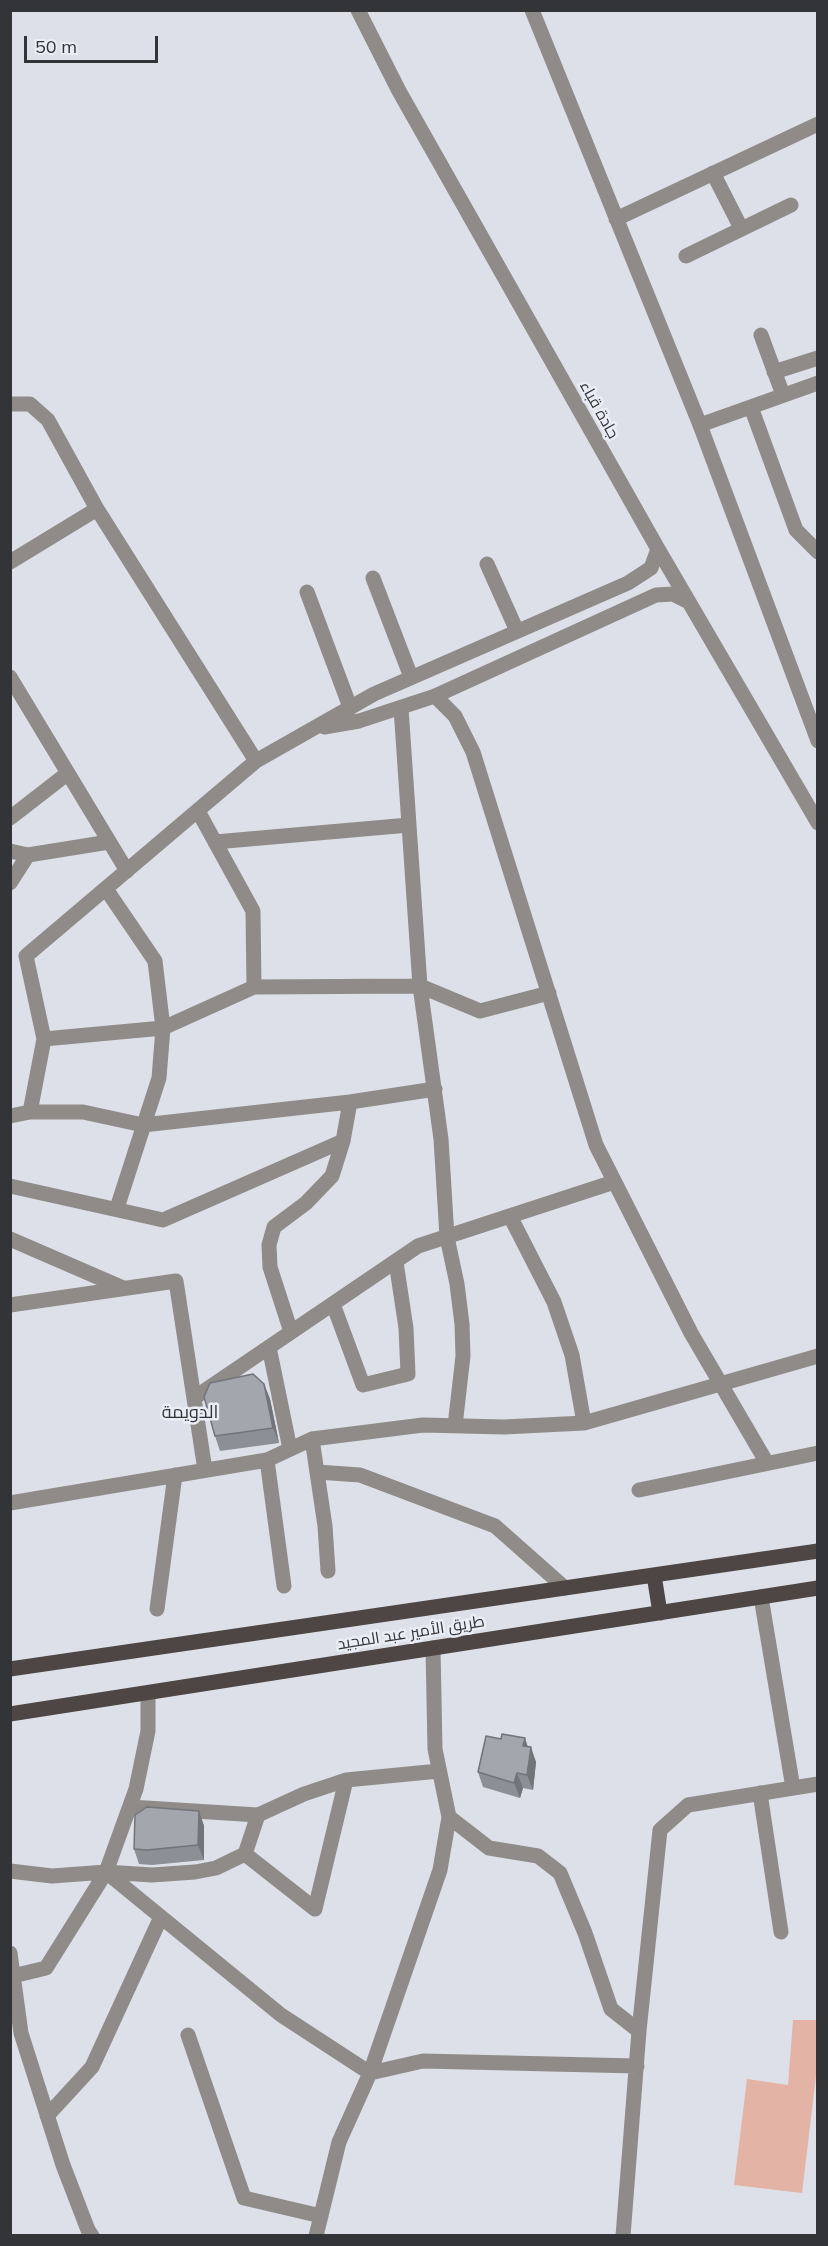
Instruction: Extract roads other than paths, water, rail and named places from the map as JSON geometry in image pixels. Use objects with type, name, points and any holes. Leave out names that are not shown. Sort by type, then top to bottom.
[{"type":"main road","name":"طريق الأمير عبد المجيد","points":[[14,1665],[818,1551]]},
{"type":"main road","points":[[654,1575],[660,1613]]},
{"type":"main road","name":"طريق الأمير عبد المجيد","points":[[10,1714],[818,1588]]},
{"type":"street","name":"جادة قباء","points":[[357,10],[399,91],[688,602],[818,823]]},
{"type":"street","points":[[532,10],[700,425],[818,741]]},
{"type":"street","points":[[616,219],[818,124]]},
{"type":"street","points":[[713,173],[741,228]]},
{"type":"street","points":[[686,256],[791,205]]},
{"type":"street","points":[[761,335],[783,395]]},
{"type":"street","points":[[774,372],[818,358]]},
{"type":"street","points":[[700,425],[818,383]]},
{"type":"street","points":[[10,404],[30,404],[48,420],[97,509],[256,761]]},
{"type":"street","points":[[751,407],[796,530],[818,552]]},
{"type":"street","points":[[10,562],[97,509]]},
{"type":"street","points":[[30,1112],[44,1039],[26,956],[256,761],[374,694],[628,583],[651,568],[658,549]]},
{"type":"street","points":[[487,564],[517,631]]},
{"type":"street","points":[[373,578],[411,677]]},
{"type":"street","points":[[307,592],[350,708]]},
{"type":"street","points":[[314,728],[359,721],[435,696],[656,595],[673,594],[688,602]]},
{"type":"street","points":[[10,677],[127,871]]},
{"type":"street","points":[[435,696],[455,716],[473,752],[596,1145],[691,1333],[767,1463]]},
{"type":"street","points":[[401,708],[420,986],[441,1139],[447,1237],[457,1284],[463,1356],[455,1426]]},
{"type":"street","points":[[10,818],[68,773]]},
{"type":"street","points":[[198,811],[254,911],[254,987]]},
{"type":"street","points":[[215,842],[409,825]]},
{"type":"street","points":[[10,851],[28,855],[109,842]]},
{"type":"street","points":[[10,883],[28,855]]},
{"type":"street","points":[[106,889],[155,961],[163,1028],[159,1078],[117,1208]]},
{"type":"street","points":[[44,1039],[163,1028],[254,987],[420,986],[480,1011],[549,993]]},
{"type":"street","points":[[10,1116],[30,1112],[83,1112],[142,1125],[350,1102],[435,1089]]},
{"type":"street","points":[[291,1332],[270,1267],[269,1245],[274,1227],[306,1203],[332,1176],[343,1141],[350,1102]]},
{"type":"street","points":[[10,1185],[163,1220],[343,1141]]},
{"type":"street","points":[[194,1398],[418,1246],[614,1182]]},
{"type":"street","points":[[510,1216],[554,1302],[572,1355],[584,1423]]},
{"type":"street","points":[[10,1239],[124,1289]]},
{"type":"street","points":[[333,1304],[363,1385],[408,1374],[406,1328],[396,1262]]},
{"type":"street","points":[[10,1305],[176,1281],[205,1470]]},
{"type":"street","points":[[269,1347],[290,1449]]},
{"type":"street","points":[[10,1503],[267,1460],[312,1439],[423,1425],[504,1427],[584,1423],[818,1356]]},
{"type":"street","points":[[312,1439],[325,1526],[328,1571]]},
{"type":"street","points":[[639,1490],[818,1453]]},
{"type":"street","points":[[267,1460],[284,1586]]},
{"type":"street","points":[[317,1472],[360,1475],[495,1526],[565,1588]]},
{"type":"street","points":[[157,1609],[175,1475]]},
{"type":"street","points":[[761,1597],[793,1788]]},
{"type":"street","points":[[316,2235],[339,2142],[370,2073],[440,1870],[448,1817],[435,1749],[433,1648]]},
{"type":"street","points":[[14,1976],[46,1968],[106,1872],[136,1789],[148,1731],[148,1693]]},
{"type":"street","points":[[130,1807],[258,1815],[304,1794],[346,1780],[439,1771]]},
{"type":"street","points":[[245,1854],[315,1909],[346,1780]]},
{"type":"street","points":[[623,2235],[639,2031],[660,1830],[688,1805],[818,1784]]},
{"type":"street","points":[[760,1793],[782,1932]]},
{"type":"street","points":[[10,1871],[52,1876],[106,1872],[152,1875],[216,1868],[245,1854],[258,1815]]},
{"type":"street","points":[[448,1817],[489,1848],[538,1856],[560,1873],[585,1933],[612,2009],[639,2031]]},
{"type":"street","points":[[106,1872],[281,2015],[370,2073],[423,2061],[637,2066]]},
{"type":"street","points":[[47,2116],[92,2067],[161,1917]]},
{"type":"street","points":[[10,1953],[14,1976],[16,2034],[63,2165],[92,2235]]},
{"type":"street","points":[[188,2035],[244,2198],[321,2217]]},
{"type":"district","name":"الدويمة","points":[[190,1413]]}]
